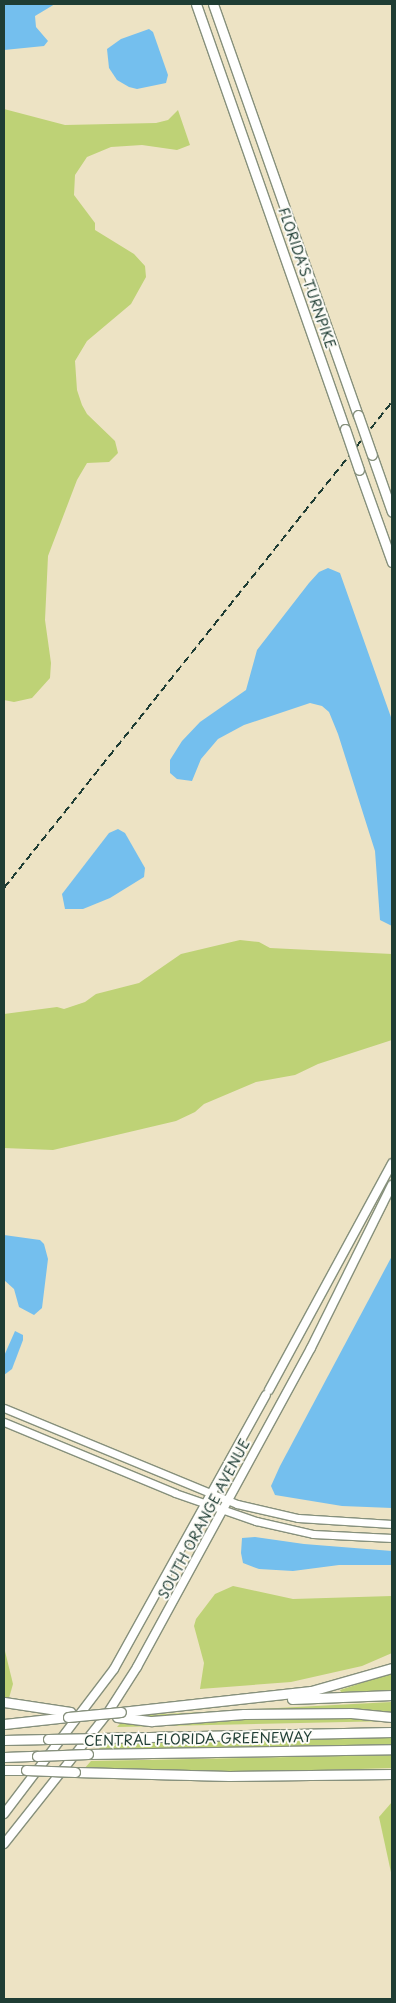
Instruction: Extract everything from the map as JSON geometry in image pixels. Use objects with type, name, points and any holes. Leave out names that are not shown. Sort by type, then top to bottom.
[{"type":"highway","name":"FLORIDA'S TURNPIKE","points":[[196,4],[392,562]]},
{"type":"highway","name":"FLORIDA'S TURNPIKE","points":[[212,4],[392,512]]},
{"type":"highway","points":[[4,1724],[69,1715],[119,1715],[311,1691],[392,1668]]},
{"type":"highway","points":[[222,1701],[392,1695]]},
{"type":"highway","points":[[4,1702],[69,1715]]},
{"type":"highway","points":[[119,1715],[152,1721],[244,1714],[342,1713],[392,1717]]},
{"type":"highway","name":"CENTRAL FLORIDA GREENEWAY","points":[[4,1740],[392,1732]]},
{"type":"highway","name":"CENTRAL FLORIDA GREENEWAY","points":[[4,1757],[392,1749]]},
{"type":"highway","points":[[4,1770],[308,1775],[392,1773]]},
{"type":"main road","name":"SOUTH ORANGE AVENUE","points":[[4,1814],[114,1668],[212,1495],[392,1163]]},
{"type":"main road","name":"SOUTH ORANGE AVENUE","points":[[4,1844],[122,1692],[224,1511],[333,1307],[392,1185]]},
{"type":"main road","points":[[4,1408],[229,1501],[298,1518],[392,1524]]},
{"type":"main road","points":[[4,1422],[224,1511],[313,1534],[392,1538]]},
{"type":"green space","points":[[4,109],[65,125],[156,123],[168,120],[178,110],[190,145],[177,150],[142,145],[111,147],[87,157],[75,175],[74,195],[95,223],[95,230],[134,254],[145,266],[146,277],[131,304],[87,341],[75,361],[77,390],[82,405],[87,414],[115,441],[118,453],[109,462],[87,463],[77,480],[48,556],[45,620],[51,663],[50,678],[32,698],[14,702],[4,700]]},
{"type":"green space","points":[[240,940],[259,942],[270,948],[392,954],[392,1040],[318,1064],[295,1075],[256,1082],[204,1104],[195,1112],[176,1121],[53,1150],[4,1148],[4,1014],[57,1007],[64,1009],[85,1002],[96,994],[139,983],[181,954]]},
{"type":"green space","points":[[233,1586],[293,1599],[392,1596],[392,1653],[362,1666],[291,1682],[200,1689],[204,1663],[194,1626],[196,1619],[215,1594]]},
{"type":"green space","points":[[4,1647],[13,1684],[9,1698],[4,1698]]},
{"type":"green space","points":[[392,1673],[392,1691],[341,1692],[340,1690]]},
{"type":"green space","points":[[392,1702],[392,1721],[117,1727],[127,1716]]},
{"type":"green space","points":[[392,1731],[392,1745],[98,1750],[109,1738]]},
{"type":"green space","points":[[392,1755],[392,1768],[231,1773],[84,1769],[91,1761]]},
{"type":"green space","points":[[392,1802],[392,1877],[379,1817]]},
{"type":"water","points":[[4,4],[55,4],[35,16],[36,27],[48,41],[44,46],[4,50]]},
{"type":"water","points":[[149,29],[153,32],[168,75],[166,83],[137,89],[129,87],[117,80],[109,68],[107,49],[121,39]]},
{"type":"water","points":[[328,568],[340,573],[392,720],[392,926],[380,920],[375,851],[338,734],[329,712],[322,706],[310,703],[244,725],[218,739],[201,759],[192,781],[177,779],[170,773],[170,760],[182,741],[200,722],[246,690],[257,650],[309,583],[319,572]]},
{"type":"water","points":[[118,829],[125,833],[145,868],[144,877],[110,898],[83,909],[65,909],[62,894],[109,833]]},
{"type":"water","points":[[4,1235],[40,1240],[44,1244],[48,1259],[42,1308],[34,1315],[19,1307],[14,1289],[4,1280]]},
{"type":"water","points":[[392,1256],[392,1508],[342,1506],[275,1495],[271,1486],[280,1466]]},
{"type":"water","points":[[15,1331],[23,1335],[23,1340],[12,1369],[4,1375],[4,1356]]},
{"type":"water","points":[[255,1537],[304,1544],[392,1551],[392,1565],[339,1565],[293,1571],[259,1569],[243,1563],[241,1553],[242,1538]]},
{"type":"railway","points":[[4,888],[392,402]]}]
